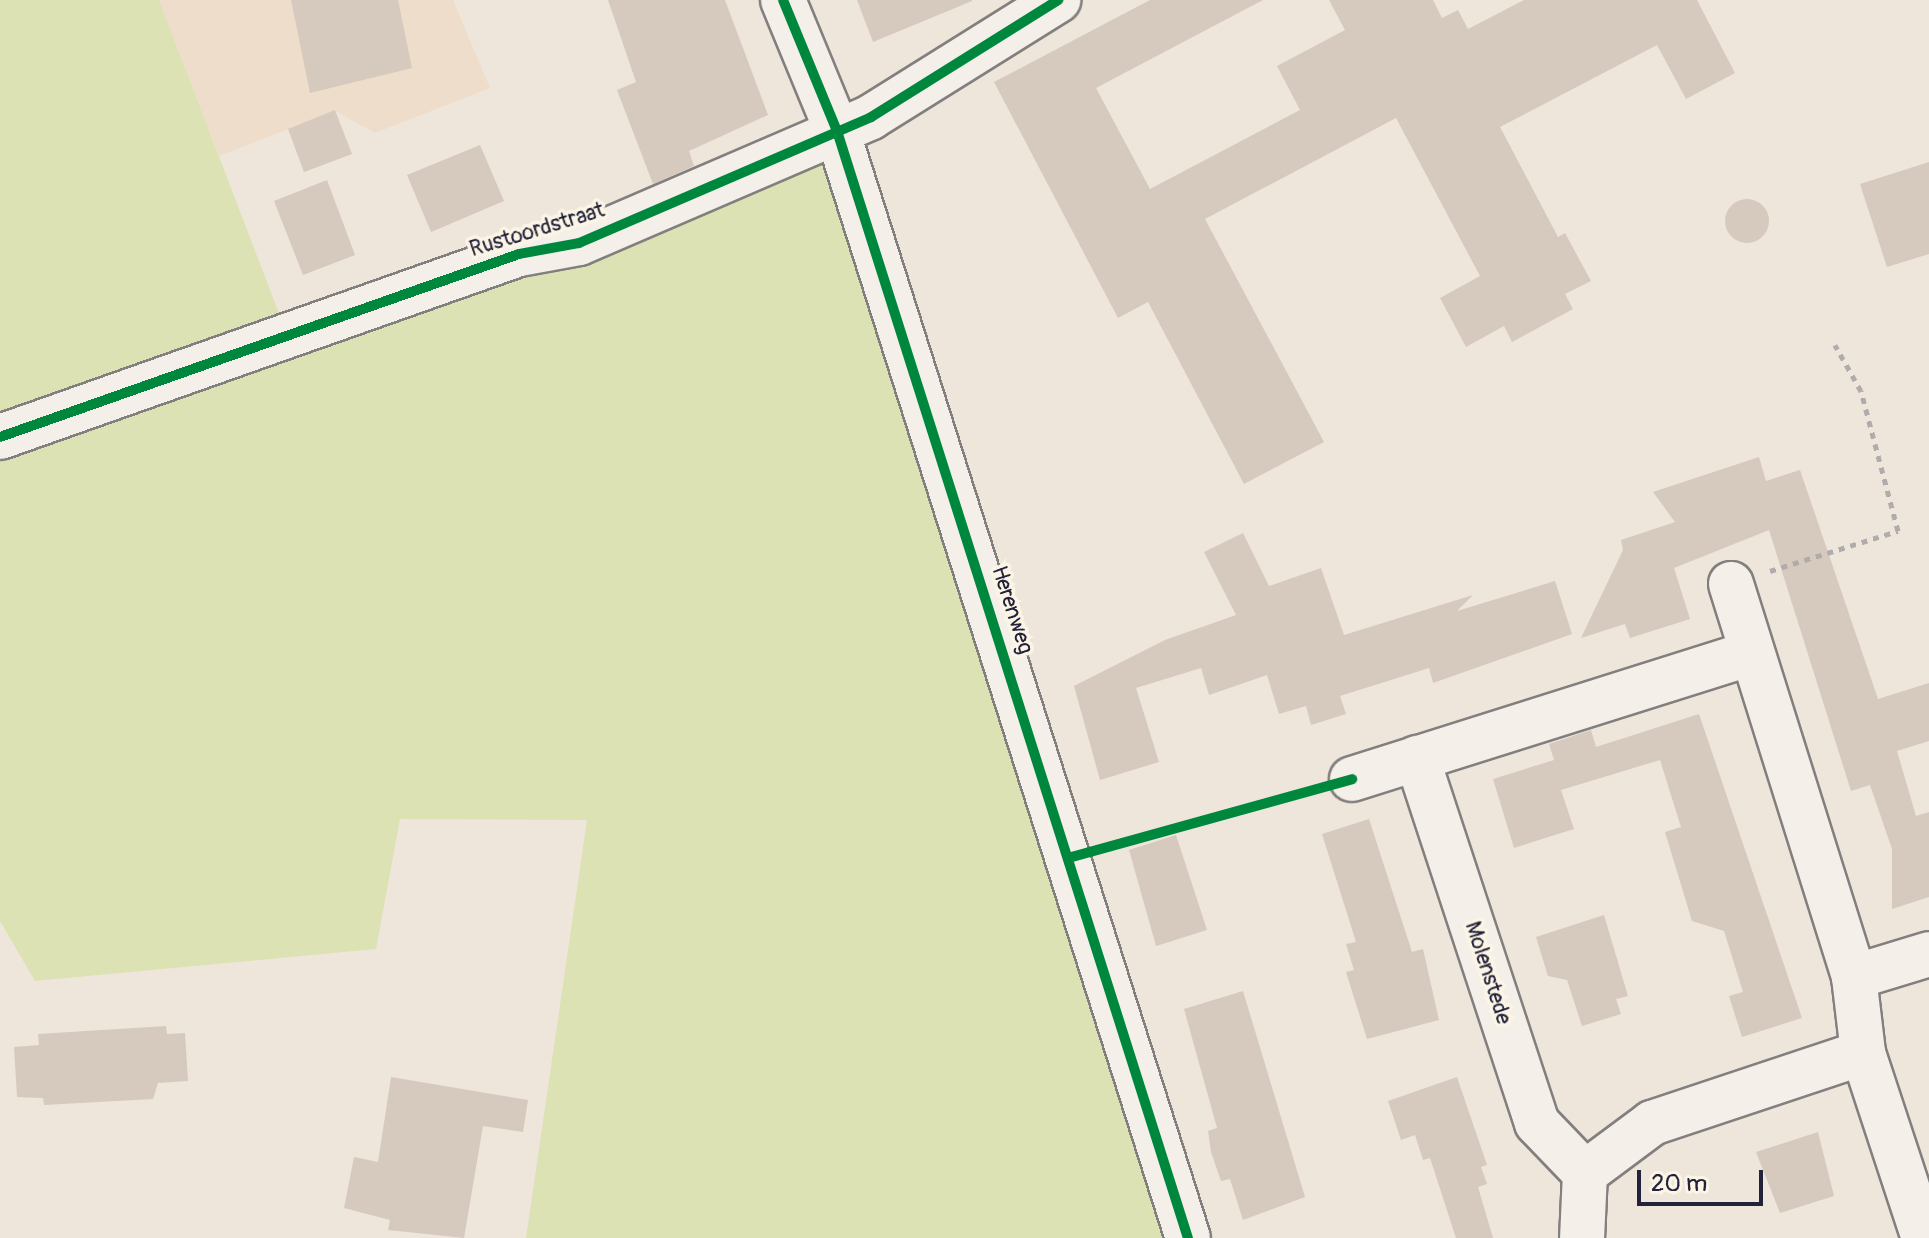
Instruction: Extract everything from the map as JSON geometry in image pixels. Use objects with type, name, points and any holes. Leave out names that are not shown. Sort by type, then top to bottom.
[{"type":"street","name":"Herenweg","points":[[783,0],[837,131],[1188,1238]]},
{"type":"street","name":"Rustoordstraat","points":[[0,437],[519,254],[579,243],[837,131],[1058,0]]},
{"type":"street","points":[[1731,584],[1749,654],[1854,977],[1863,1053],[1924,1238]]},
{"type":"street","points":[[1352,779],[1749,654]]},
{"type":"street","name":"Molenstede","points":[[1417,758],[1537,1123],[1585,1173]]},
{"type":"street","points":[[1854,977],[1929,954]]},
{"type":"street","points":[[1582,1238],[1585,1173],[1652,1123],[1863,1053]]},
{"type":"path","points":[[1731,584],[1898,531],[1861,391],[1835,345]]},
{"type":"shaded area","points":[[159,0],[453,0],[490,88],[375,133],[335,111],[219,156]]},
{"type":"green space","points":[[0,0],[159,0],[285,329],[0,427]]},
{"type":"green space","points":[[827,147],[1175,1238],[526,1238],[587,820],[400,819],[376,949],[35,981],[0,921],[0,447]]},
{"type":"building","points":[[291,0],[398,0],[412,68],[310,93]]},
{"type":"building","points":[[608,0],[725,0],[768,115],[689,151],[694,166],[653,184],[617,90],[636,82]]},
{"type":"building","points":[[857,0],[972,0],[972,1],[873,42]]},
{"type":"building","points":[[1150,0],[1263,0],[1096,88],[1150,189],[1300,110],[1277,66],[1345,30],[1329,0],[1433,0],[1442,18],[1458,10],[1468,29],[1524,0],[1697,0],[1735,73],[1686,99],[1657,45],[1500,127],[1558,237],[1565,233],[1591,281],[1565,294],[1573,309],[1512,342],[1504,326],[1466,347],[1440,298],[1480,276],[1396,118],[1205,219],[1324,442],[1244,484],[1148,302],[1118,318],[994,82]]},
{"type":"building","points":[[335,110],[352,154],[304,172],[288,129]]},
{"type":"building","points":[[480,145],[504,201],[431,232],[407,175]]},
{"type":"building","points":[[1929,162],[1929,254],[1887,267],[1860,184]]},
{"type":"building","points":[[327,180],[355,255],[303,275],[274,201]]},
{"type":"building","points":[[1747,199],[1762,206],[1769,221],[1762,236],[1747,243],[1732,236],[1725,221],[1732,206]]},
{"type":"building","points":[[1759,457],[1766,481],[1800,470],[1878,699],[1929,683],[1929,741],[1897,751],[1916,816],[1929,812],[1929,897],[1892,909],[1892,849],[1870,785],[1851,791],[1769,530],[1674,568],[1690,619],[1630,638],[1625,624],[1581,638],[1623,550],[1621,540],[1675,522],[1653,492]]},
{"type":"building","points":[[1243,533],[1269,586],[1321,568],[1344,635],[1473,595],[1457,611],[1555,581],[1572,634],[1433,683],[1429,668],[1340,696],[1346,714],[1311,725],[1306,706],[1279,714],[1267,675],[1209,695],[1201,668],[1136,688],[1159,762],[1100,780],[1074,686],[1165,640],[1236,615],[1204,552]]},
{"type":"building","points":[[1699,714],[1802,1018],[1742,1037],[1729,996],[1743,992],[1724,931],[1692,921],[1665,832],[1681,827],[1660,760],[1561,790],[1574,829],[1514,848],[1493,779],[1554,760],[1549,744],[1591,730],[1596,747]]},
{"type":"building","points":[[1369,819],[1412,952],[1423,949],[1439,1020],[1367,1039],[1346,972],[1354,970],[1346,944],[1356,942],[1322,834]]},
{"type":"building","points":[[1176,835],[1207,930],[1156,946],[1129,850]]},
{"type":"building","points":[[1604,915],[1628,996],[1616,999],[1621,1014],[1582,1026],[1567,980],[1548,976],[1536,937]]},
{"type":"building","points":[[1243,991],[1305,1197],[1243,1220],[1230,1179],[1221,1181],[1211,1152],[1208,1131],[1217,1128],[1184,1009]]},
{"type":"building","points":[[166,1026],[167,1034],[185,1033],[188,1081],[158,1083],[153,1099],[44,1105],[43,1098],[17,1097],[14,1047],[39,1045],[38,1034]]},
{"type":"building","points":[[391,1077],[528,1100],[523,1132],[483,1126],[464,1238],[388,1230],[390,1220],[344,1208],[354,1157],[378,1162]]},
{"type":"building","points":[[1457,1077],[1487,1165],[1481,1167],[1487,1184],[1478,1187],[1493,1238],[1456,1238],[1430,1158],[1423,1160],[1415,1135],[1401,1140],[1388,1101]]},
{"type":"building","points":[[1818,1132],[1834,1196],[1780,1213],[1756,1152]]},
{"type":"cycle path","points":[[783,0],[837,131],[1188,1238]]},
{"type":"cycle path","points":[[0,437],[519,254],[579,243],[871,117],[1058,0]]},
{"type":"cycle path","points":[[1068,858],[1352,779]]}]
